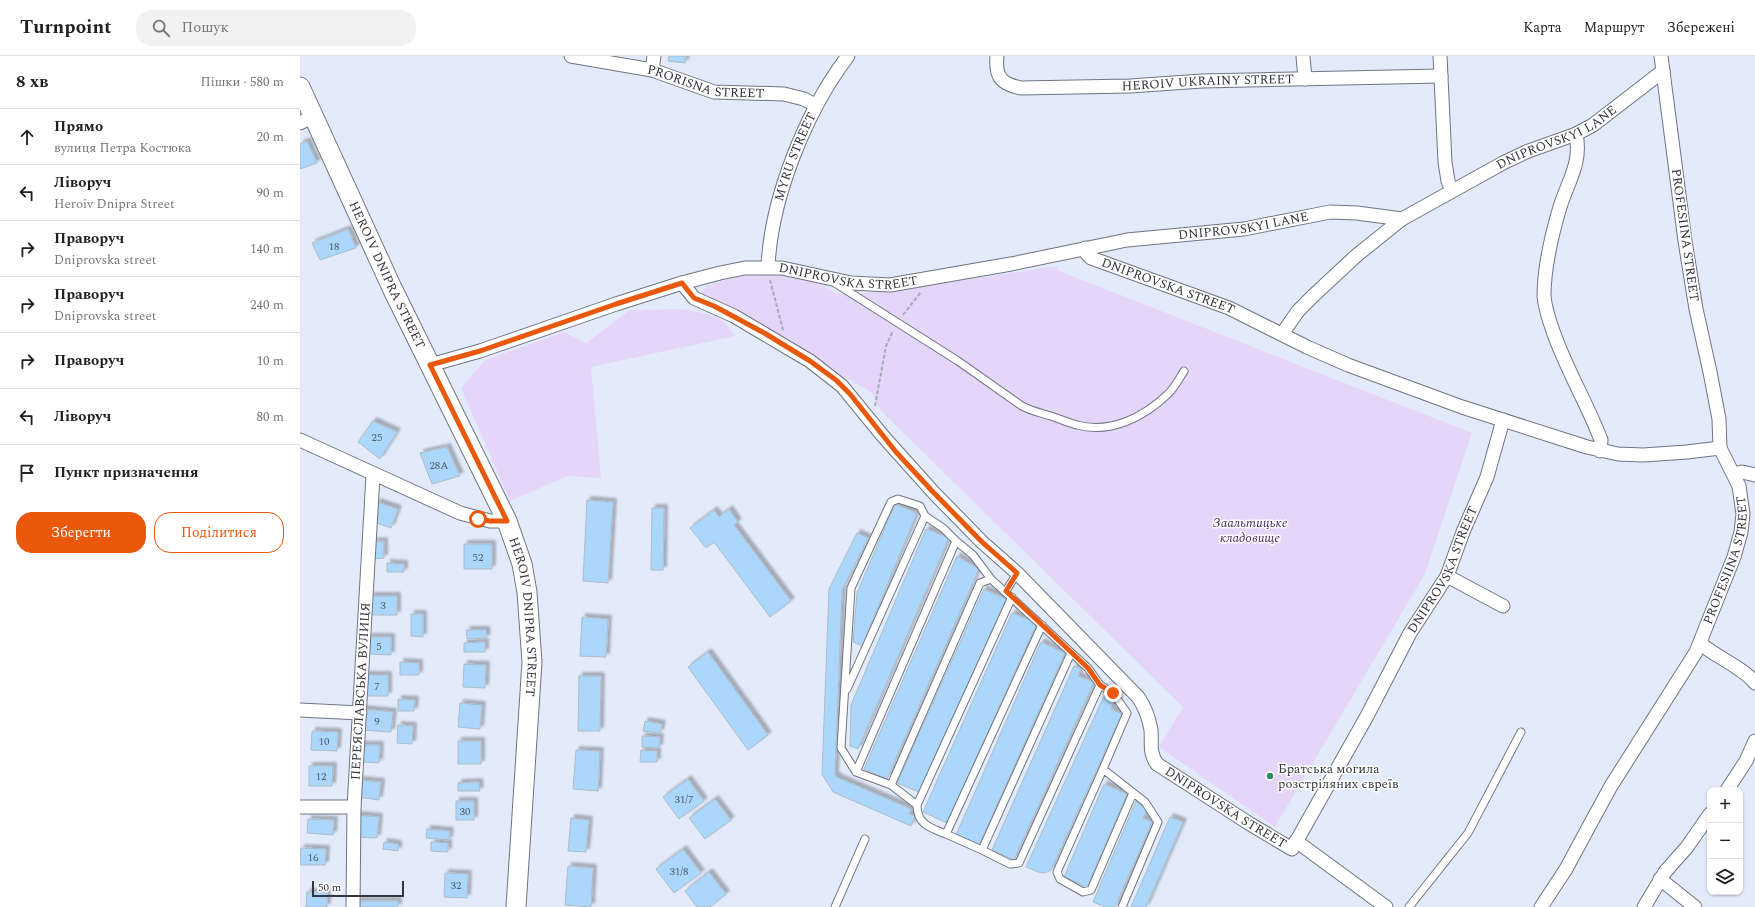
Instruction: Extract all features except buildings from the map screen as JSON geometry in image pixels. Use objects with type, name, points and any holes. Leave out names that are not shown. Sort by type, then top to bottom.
[{"type":"main road","name":"HEROIV DNIPRA STREET","points":[[300,87],[307,120],[507,521],[519,553],[528,592],[532,662],[516,907]]},
{"type":"street","name":"PRORISNA STREET","points":[[571,56],[652,70],[714,92],[784,94],[815,105]]},
{"type":"street","points":[[652,70],[654,56]]},
{"type":"street","name":"MYRU STREET","points":[[768,267],[771,239],[793,157],[815,105],[848,56]]},
{"type":"street","name":"HEROIV UKRAINY STREET","points":[[997,56],[998,74],[1001,79],[1012,87],[1021,88],[1130,86],[1202,81],[1441,76]]},
{"type":"street","points":[[1303,56],[1305,79]]},
{"type":"street","points":[[1440,56],[1445,162],[1448,180],[1452,191]]},
{"type":"street","name":"PROFESIINA STREET","points":[[1542,907],[1566,869],[1611,786],[1701,644],[1734,557],[1741,532],[1742,499],[1740,486],[1720,448],[1719,419],[1689,271],[1661,56]]},
{"type":"street","name":"DNIPROVSKYI LANE","points":[[1282,334],[1298,311],[1313,296],[1357,255],[1402,219],[1509,160],[1576,134],[1604,118],[1663,71]]},
{"type":"street","points":[[1576,134],[1577,165],[1564,194],[1555,228],[1546,275],[1544,296],[1545,305],[1556,339],[1601,440],[1600,451]]},
{"type":"street","name":"DNIPROVSKYI LANE","points":[[1085,248],[1127,240],[1244,229],[1330,212],[1357,213],[1402,219]]},
{"type":"street","name":"DNIPROVSKA STREET","points":[[430,365],[474,353],[682,283],[745,268],[782,268],[863,284],[890,285],[1011,264],[1085,248],[1087,254],[1091,258],[1215,302],[1307,347],[1348,365],[1462,407],[1600,451],[1618,454],[1643,455],[1720,448]]},
{"type":"street","name":"DNIPROVSKA STREET","points":[[682,283],[694,298],[734,316],[810,361],[839,382],[896,452],[982,542],[1017,573],[1138,697],[1147,712],[1151,731],[1151,752],[1157,764],[1244,821],[1292,849],[1367,716],[1410,633],[1447,576],[1463,532],[1487,477],[1503,420]]},
{"type":"street","points":[[300,440],[373,475],[460,513],[490,521],[507,521]]},
{"type":"street","points":[[1735,474],[1742,472],[1755,475]]},
{"type":"street","name":"ПЕРЕЯСЛАВСЬКА ВУЛИЦЯ","points":[[353,907],[354,807],[373,475]]},
{"type":"street","points":[[1447,576],[1503,606]]},
{"type":"street","points":[[1701,644],[1710,652],[1746,674],[1755,683]]},
{"type":"street","points":[[300,710],[360,713]]},
{"type":"street","points":[[1729,787],[1746,760],[1755,741]]},
{"type":"street","points":[[300,807],[354,807]]},
{"type":"street","points":[[1644,907],[1669,866],[1687,847],[1707,818]]},
{"type":"street","points":[[1296,841],[1386,907]]},
{"type":"street","points":[[1660,879],[1695,907]]},
{"type":"lane","points":[[825,277],[958,361],[1022,406],[1078,425],[1096,428],[1109,427],[1129,421],[1143,413],[1168,394],[1184,372]]},
{"type":"lane","points":[[917,805],[891,785],[856,772],[841,748],[851,588],[891,502],[898,499],[920,506],[925,516],[943,528],[956,541],[973,554],[991,579],[1006,591],[1088,668],[1100,685],[1113,693],[1127,713],[1057,872],[1060,879],[1083,892],[1091,890],[1132,793]]},
{"type":"lane","points":[[845,693],[925,516]]},
{"type":"lane","points":[[856,772],[956,541]]},
{"type":"lane","points":[[1006,591],[1017,573]]},
{"type":"lane","points":[[891,785],[980,583],[991,579]]},
{"type":"lane","points":[[1012,597],[917,805],[917,813],[925,825],[1010,864],[1019,863],[1100,685]]},
{"type":"lane","points":[[946,834],[1042,625]]},
{"type":"lane","points":[[982,850],[1071,653]]},
{"type":"lane","points":[[1409,907],[1468,833],[1521,732]]},
{"type":"lane","points":[[1103,769],[1145,802],[1158,822],[1122,907]]},
{"type":"lane","points":[[835,907],[865,838]]},
{"type":"path","points":[[768,267],[773,295],[788,348]]},
{"type":"path","points":[[872,423],[886,346],[897,323],[915,299],[934,278]]},
{"type":"green space","name":"Заальтицьке кладовище","points":[[1058,266],[1057,270],[1472,433],[1425,574],[1275,827],[1159,747],[1183,707],[881,411],[871,392],[837,373],[803,349],[700,295],[707,285],[743,276],[773,275],[795,277],[819,283],[837,294],[859,294],[939,284]]},
{"type":"green space","points":[[681,309],[705,313],[718,318],[724,322],[735,336],[591,367],[601,478],[568,476],[510,501],[461,388],[485,360],[564,332],[586,343],[630,310]]},
{"type":"place","name":"Братська могила розстріляних євреїв","points":[[1270,776]]},
{"type":"route","points":[[478,519],[507,521],[430,365],[480,351],[682,283],[694,298],[734,316],[810,361],[836,380],[850,394],[896,452],[934,493],[982,542],[1017,573],[1006,591],[1088,668],[1100,685],[1113,693]]}]
